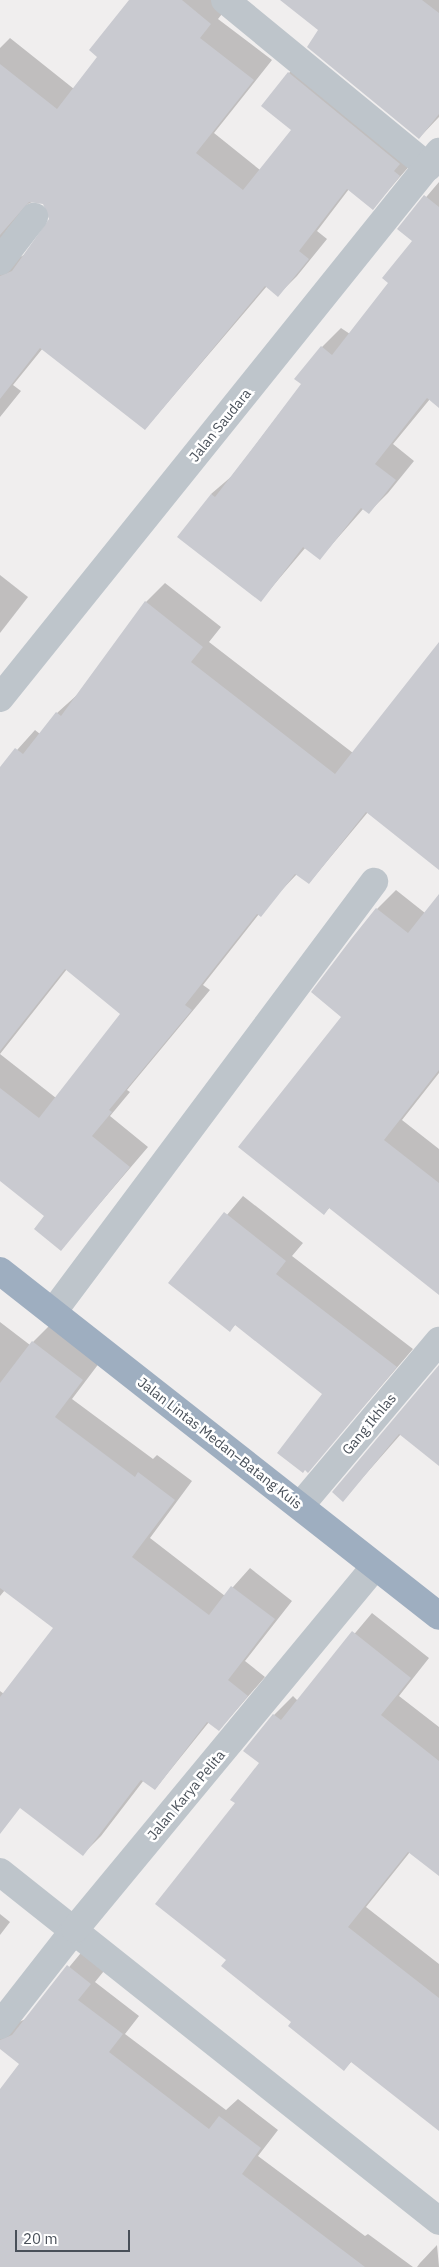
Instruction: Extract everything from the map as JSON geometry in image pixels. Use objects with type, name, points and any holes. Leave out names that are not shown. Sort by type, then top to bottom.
[{"type":"highway","name":"Jalan Lintas Medan–Batang Kuis","points":[[0,1271],[439,1616]]},
{"type":"street","points":[[225,0],[433,159]]},
{"type":"street","name":"Jalan Saudara","points":[[0,698],[433,159]]},
{"type":"street","points":[[0,261],[34,217]]},
{"type":"street","points":[[53,1312],[374,882]]},
{"type":"street","name":"Gang Ikhlas","points":[[300,1506],[439,1341]]},
{"type":"street","name":"Jalan Karya Pelita","points":[[0,2025],[75,1930],[375,1567]]},
{"type":"street","points":[[0,1872],[439,2221]]},
{"type":"building","points":[[129,0],[182,0],[211,24],[200,38],[254,80],[196,153],[243,190],[291,130],[261,106],[288,72],[400,164],[394,171],[400,176],[373,210],[347,189],[299,251],[309,259],[278,297],[265,286],[145,430],[40,348],[0,399],[0,276],[12,271],[49,219],[43,204],[29,202],[0,235],[0,64],[57,109],[97,57],[89,50]]},
{"type":"building","points":[[280,0],[422,0],[439,13],[439,114],[419,139],[307,47],[318,30]]},
{"type":"building","points":[[424,195],[439,207],[439,408],[427,398],[375,464],[396,480],[369,514],[361,508],[320,560],[303,547],[261,602],[177,537],[211,494],[215,497],[301,384],[294,379],[321,346],[332,355],[388,283],[382,278],[412,241],[397,229]]},
{"type":"building","points":[[145,601],[203,647],[191,662],[335,774],[439,642],[439,870],[366,812],[309,884],[295,874],[261,917],[257,914],[185,1005],[192,1010],[109,1110],[112,1112],[92,1136],[130,1167],[61,1251],[34,1229],[44,1216],[0,1181],[0,1088],[39,1118],[120,1014],[65,969],[0,1051],[0,767],[15,748],[23,754],[56,712],[61,716]]},
{"type":"building","points":[[439,894],[439,1070],[384,1140],[439,1183],[439,1295],[329,1208],[324,1215],[238,1147],[341,1017],[311,992],[352,938],[376,908],[408,933]]},
{"type":"building","points":[[224,1212],[286,1261],[276,1274],[397,1367],[308,1473],[305,1470],[303,1473],[277,1453],[322,1394],[235,1325],[230,1332],[168,1283]]},
{"type":"building","points":[[32,1341],[83,1380],[55,1417],[135,1477],[138,1472],[175,1500],[132,1557],[209,1615],[231,1586],[275,1619],[228,1680],[248,1696],[219,1731],[207,1722],[155,1790],[141,1780],[83,1856],[20,1808],[0,1834],[0,1697],[53,1628],[0,1588],[0,1383]]},
{"type":"building","points":[[439,1365],[439,1466],[399,1434],[343,1502],[332,1492]]},
{"type":"building","points":[[352,1631],[411,1678],[381,1715],[439,1761],[439,1876],[408,1852],[348,1927],[439,1998],[439,2131],[351,2062],[344,2071],[288,2026],[291,2022],[221,1966],[226,1960],[155,1904],[235,1803],[230,1800],[259,1763],[243,1751],[273,1714],[281,1720]]},
{"type":"building","points":[[67,1965],[91,1984],[78,2000],[123,2034],[109,2052],[209,2129],[219,2116],[261,2148],[242,2174],[365,2267],[0,2267],[0,2089],[19,2064],[0,2049],[0,2040],[12,2035]]}]
